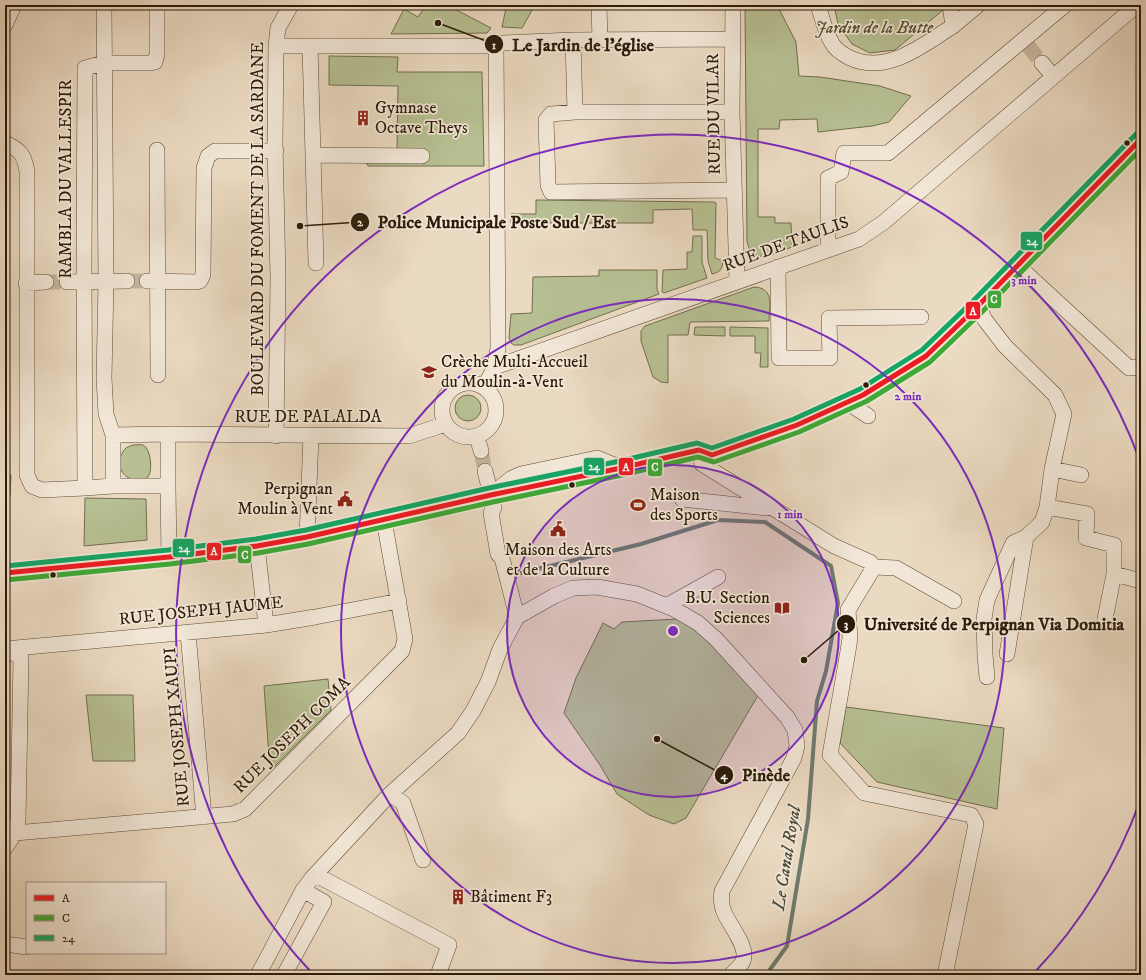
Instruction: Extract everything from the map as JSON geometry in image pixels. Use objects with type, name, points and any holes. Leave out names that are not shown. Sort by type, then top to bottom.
[{"type":"street","points":[[5,25],[14,5]]},
{"type":"street","points":[[104,5],[106,282],[104,378],[106,414],[113,435],[113,486]]},
{"type":"street","points":[[104,63],[155,62],[157,54],[157,5]]},
{"type":"street","name":"BOULEVARD DU FOMENT DE LA SARDANE","points":[[276,436],[278,277],[276,46],[278,28],[291,5]]},
{"type":"street","points":[[599,5],[600,40]]},
{"type":"street","points":[[732,39],[733,5]]},
{"type":"street","points":[[818,5],[832,43],[845,55],[860,62],[882,64],[909,54],[953,26],[978,5]]},
{"type":"street","points":[[950,5],[953,26]]},
{"type":"street","points":[[828,250],[828,178],[840,172],[844,153],[888,153],[1026,43],[1065,5]]},
{"type":"street","name":"RUE DE TAULIS","points":[[495,367],[859,239],[884,222],[1137,5]]},
{"type":"street","name":"RUE DU VILAR","points":[[276,46],[496,46],[503,43],[573,40],[732,39],[732,112],[736,281]]},
{"type":"street","points":[[573,40],[575,112]]},
{"type":"street","points":[[310,46],[316,263]]},
{"type":"street","points":[[484,387],[495,367],[498,348],[496,46]]},
{"type":"street","name":"RAMBLA DU VALLESPIR","points":[[85,488],[85,68],[104,63]]},
{"type":"street","points":[[1042,63],[1053,76]]},
{"type":"street","points":[[732,112],[575,112],[551,114],[546,120],[548,185],[551,192],[734,190]]},
{"type":"street","points":[[5,143],[19,150],[25,160],[27,171],[27,475],[32,486],[42,490],[113,486],[168,486]]},
{"type":"street","points":[[5,574],[169,557],[257,546],[307,537],[384,520],[492,501],[699,450],[712,455],[797,425],[863,395],[926,356],[978,306],[1017,265],[1140,143]]},
{"type":"street","points":[[157,150],[152,281],[158,375]]},
{"type":"street","points":[[152,281],[196,282],[200,281],[203,275],[204,168],[208,156],[215,151],[276,151]]},
{"type":"street","points":[[313,155],[422,156]]},
{"type":"street","points":[[1017,265],[1129,368],[1141,367]]},
{"type":"street","points":[[778,267],[779,358],[830,358],[829,318],[921,317]]},
{"type":"street","points":[[67,282],[126,281]]},
{"type":"street","points":[[26,283],[46,282]]},
{"type":"street","points":[[978,306],[985,320],[1005,346],[1056,395],[1064,414],[1052,469],[1047,507],[1042,522],[1026,537],[1013,543],[986,600],[984,619],[987,677]]},
{"type":"street","points":[[466,382],[475,383],[484,387],[490,392],[495,400],[496,418],[485,432],[477,436],[468,437],[460,435],[446,424],[443,415],[445,397],[450,390],[466,382]]},
{"type":"street","points":[[852,400],[856,408],[868,416]]},
{"type":"street","name":"RUE DE PALALDA","points":[[113,435],[409,436],[446,424]]},
{"type":"street","points":[[168,434],[169,557]]},
{"type":"street","points":[[307,537],[311,436]]},
{"type":"street","points":[[477,436],[481,451]]},
{"type":"street","points":[[699,450],[702,464],[834,546],[870,562],[874,567],[896,568],[954,601]]},
{"type":"street","points":[[1052,469],[1081,474]]},
{"type":"street","points":[[486,471],[492,501],[491,513],[498,554],[502,558],[517,617]]},
{"type":"street","points":[[682,499],[772,508]]},
{"type":"street","points":[[1047,507],[1087,514],[1086,538],[1114,545],[1114,574],[1104,624]]},
{"type":"street","name":"RUE JOSEPH COMA","points":[[15,833],[204,817],[232,814],[245,809],[402,651],[406,639],[384,520]]},
{"type":"street","points":[[1007,654],[1026,537]]},
{"type":"street","points":[[257,546],[266,625]]},
{"type":"street","points":[[874,567],[848,610],[850,638],[830,755],[864,793],[971,815],[976,824],[945,975]]},
{"type":"street","points":[[1114,574],[1141,581]]},
{"type":"street","points":[[666,606],[718,577]]},
{"type":"street","points":[[258,975],[303,890],[316,874],[390,794],[458,733],[473,711],[488,682],[500,649],[517,617],[554,596],[573,588],[597,587],[637,594],[666,606],[698,623],[716,639],[780,708],[794,730],[797,746],[794,758],[722,891],[721,900],[724,912],[739,939],[744,952],[743,960],[731,975]]},
{"type":"street","name":"RUE JOSEPH JAUME","points":[[5,649],[266,625],[399,601]]},
{"type":"street","name":"RUE JOSEPH XAUPI","points":[[188,632],[204,817]]},
{"type":"street","points":[[5,649],[21,658],[18,821],[15,833],[5,848]]},
{"type":"street","points":[[390,794],[403,803],[423,860]]},
{"type":"street","points":[[316,874],[449,944],[438,975]]},
{"type":"street","points":[[284,975],[324,902],[303,890]]},
{"type":"street","points":[[5,944],[26,947]]},
{"type":"green space","points":[[426,5],[447,5],[491,28],[487,33],[391,34],[404,9],[418,17]]},
{"type":"green space","points":[[500,5],[535,5],[522,28],[502,27],[506,8]]},
{"type":"green space","points":[[745,5],[777,5],[796,42],[799,76],[820,77],[880,86],[911,96],[889,122],[872,126],[818,132],[817,119],[780,120],[779,129],[758,129],[758,217],[775,217],[775,223],[791,223],[792,247],[765,256],[755,254],[750,250],[747,242]]},
{"type":"green space","name":"Jardin de la Butte","points":[[834,5],[949,5],[895,50],[870,53],[852,44],[838,24]]},
{"type":"green space","points":[[329,56],[398,57],[397,72],[482,72],[484,166],[368,166],[360,150],[397,150],[398,86],[329,85]]},
{"type":"green space","points":[[536,200],[714,202],[716,203],[715,258],[723,261],[722,267],[719,271],[712,274],[708,261],[707,230],[693,230],[692,209],[653,210],[653,223],[511,223],[511,214],[536,214]]},
{"type":"green space","points":[[693,236],[702,236],[702,262],[707,278],[664,293],[662,292],[663,270],[687,269],[687,252],[692,252]]},
{"type":"green space","points":[[599,270],[657,270],[657,289],[659,294],[521,345],[514,345],[511,343],[509,338],[511,314],[532,313],[533,277],[599,276]]},
{"type":"green space","points":[[754,287],[761,288],[768,294],[770,304],[769,321],[690,322],[688,335],[668,335],[668,383],[661,382],[653,377],[641,341],[641,331],[645,326]]},
{"type":"green space","points":[[695,327],[725,327],[725,336],[694,335]]},
{"type":"green space","points":[[730,327],[768,328],[768,367],[760,367],[761,353],[755,353],[755,336],[730,336]]},
{"type":"green space","points":[[468,395],[477,399],[481,408],[477,417],[468,421],[459,417],[455,408],[459,399]]},
{"type":"green space","points":[[133,445],[143,445],[148,450],[151,465],[150,474],[142,480],[132,479],[125,476],[121,469],[120,461],[122,453],[126,448]]},
{"type":"green space","points":[[11,475],[10,496],[5,497],[5,476]]},
{"type":"green space","points":[[85,498],[146,499],[147,540],[84,546]]},
{"type":"green space","points":[[677,619],[716,639],[760,692],[686,818],[674,824],[649,815],[617,794],[600,765],[564,713],[576,678],[603,623],[614,629],[622,622]]},
{"type":"green space","points":[[328,679],[331,710],[270,771],[264,686]]},
{"type":"green space","points":[[86,695],[133,695],[135,761],[93,761]]},
{"type":"green space","points":[[846,707],[1004,728],[997,809],[877,782],[840,743]]},
{"type":"waterway","name":"Le Canal Royal","points":[[521,573],[641,544],[718,520],[765,522],[831,566],[838,603],[826,671],[817,701],[808,819],[787,946],[766,975]]},
{"type":"tunnel","points":[[1028,46],[1042,63]]},
{"type":"tunnel","points":[[127,281],[147,281]]},
{"type":"tunnel","points":[[46,282],[67,282]]},
{"type":"tunnel","points":[[481,451],[485,471]]},
{"type":"transit line","name":"24","points":[[5,566],[168,550],[256,539],[306,530],[489,488],[620,461],[697,443],[712,448],[794,419],[860,389],[922,350],[973,301],[1136,134]]},
{"type":"transit line","name":"A","points":[[5,573],[169,557],[257,546],[307,537],[699,450],[712,455],[797,425],[863,395],[926,356],[978,306],[1141,139]]},
{"type":"transit line","name":"C","points":[[6,580],[170,564],[258,553],[308,544],[698,457],[714,462],[799,432],[867,401],[930,362],[983,311],[1141,149]]},
{"type":"place","name":"Le Jardin de l'église","points":[[438,23]]},
{"type":"place","name":"Gymnase Octave Theys","points":[[363,118]]},
{"type":"place","name":"Police Municipale Poste Sud / Est","points":[[300,226]]},
{"type":"place","name":"Crèche Multi-Accueil du Moulin-à-Vent","points":[[429,372]]},
{"type":"place","name":"Perpignan Moulin à Vent","points":[[345,499]]},
{"type":"place","name":"Maison des Sports","points":[[638,505]]},
{"type":"place","name":"Maison des Arts et de la Culture","points":[[558,529]]},
{"type":"place","name":"B.U. Section Sciences","points":[[782,608]]},
{"type":"place","name":"Université de Perpignan Via Domitia","points":[[804,660]]},
{"type":"place","name":"Pinède","points":[[657,739]]},
{"type":"place","name":"Bâtiment F3","points":[[458,897]]}]
